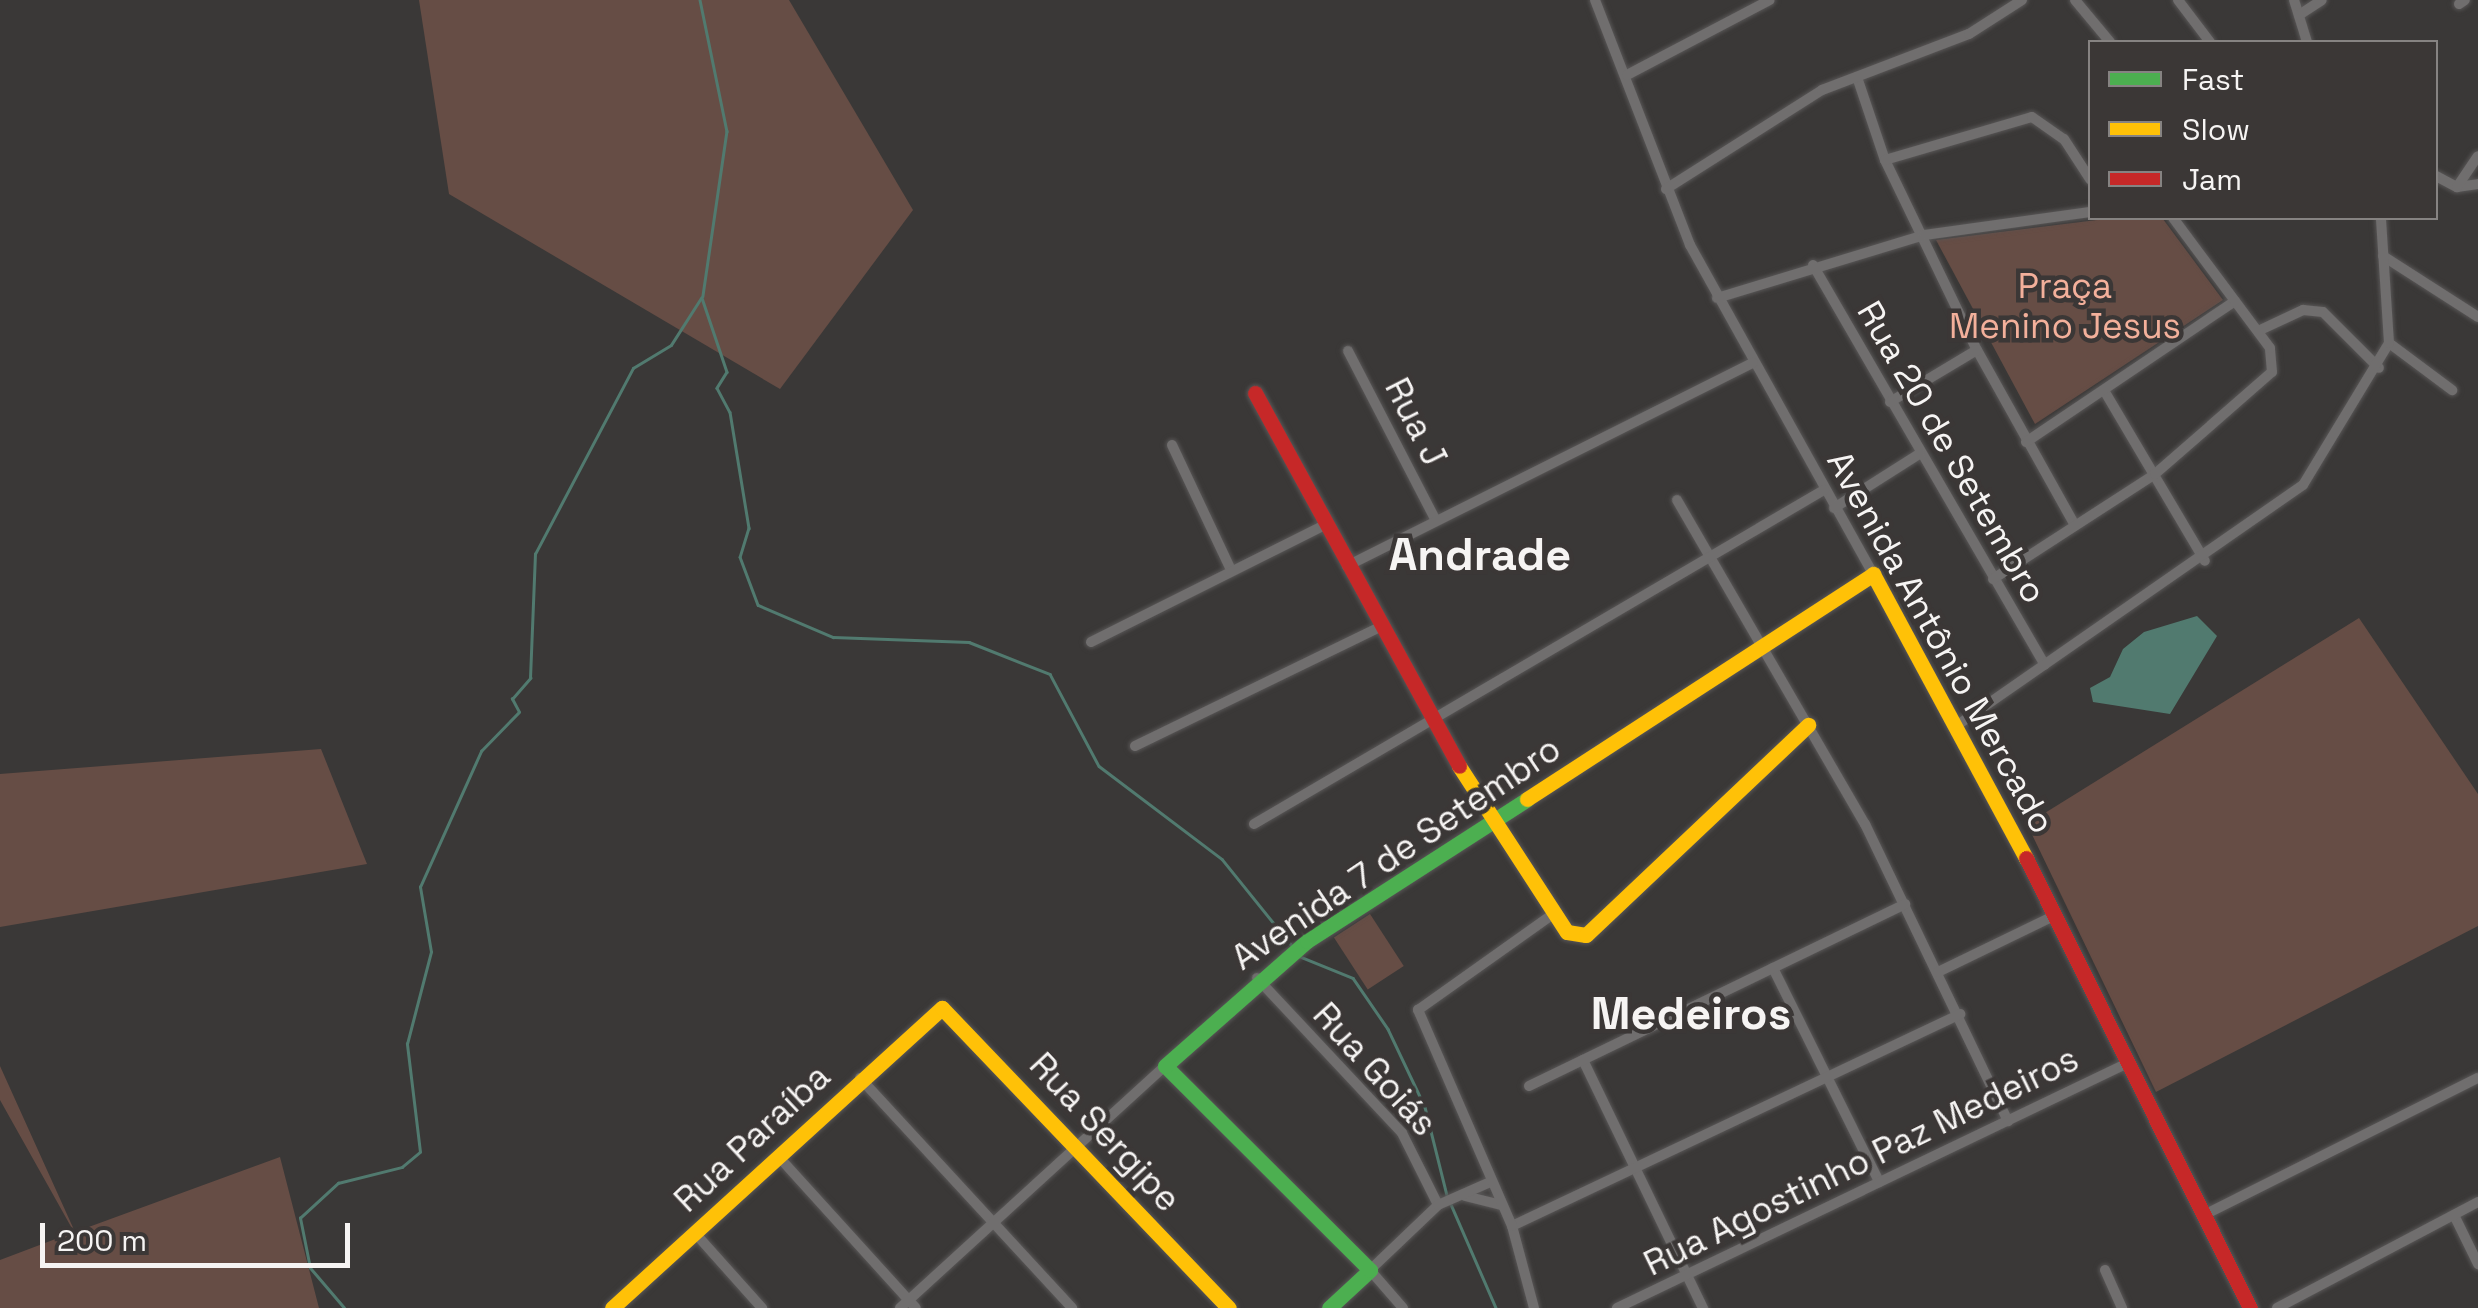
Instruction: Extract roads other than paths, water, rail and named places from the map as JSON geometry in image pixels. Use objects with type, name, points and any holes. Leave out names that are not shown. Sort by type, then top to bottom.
[{"type":"street","name":"Avenida Antônio Mercado","points":[[1595,0],[1627,75],[1666,189],[1717,298],[1959,724],[2250,1308]]},
{"type":"street","points":[[1627,75],[1770,0]]},
{"type":"street","points":[[1666,189],[1857,77],[1984,28],[2022,0]]},
{"type":"street","points":[[2075,0],[2108,40]]},
{"type":"street","points":[[2178,0],[2208,40]]},
{"type":"street","points":[[2294,0],[2306,40]]},
{"type":"street","points":[[2298,15],[2322,0]]},
{"type":"street","points":[[1857,77],[1885,160],[1924,234],[1976,350],[2074,525]]},
{"type":"street","points":[[1885,160],[2032,118],[2050,124],[2088,176]]},
{"type":"street","points":[[2457,187],[2478,156]]},
{"type":"street","points":[[2438,177],[2457,187],[2478,184]]},
{"type":"street","points":[[1717,298],[1813,265],[1924,234],[2088,212]]},
{"type":"street","points":[[1993,579],[2155,474],[2241,403],[2275,362],[2258,332],[2174,220]]},
{"type":"street","points":[[1959,724],[2288,502],[2379,368],[2390,343],[2382,220]]},
{"type":"street","points":[[2383,256],[2478,317]]},
{"type":"street","name":"Rua 20 de Setembro","points":[[1813,265],[1919,454],[2045,665]]},
{"type":"street","points":[[2026,442],[2235,301]]},
{"type":"street","points":[[2258,332],[2303,310],[2322,312],[2379,368]]},
{"type":"street","points":[[2390,343],[2452,390]]},
{"type":"street","points":[[1890,402],[1976,350]]},
{"type":"street","name":"Rua J","points":[[1348,351],[1435,519]]},
{"type":"street","points":[[1347,566],[1753,363]]},
{"type":"street","points":[[2105,392],[2205,561]]},
{"type":"street","points":[[1255,393],[1428,719],[1489,824],[1567,932],[1586,935],[1808,725]]},
{"type":"street","points":[[1172,445],[1230,570]]},
{"type":"street","points":[[1834,508],[1919,454]]},
{"type":"street","points":[[1254,824],[1707,552],[1824,490]]},
{"type":"street","points":[[1677,500],[1808,725],[1906,904],[2008,1120]]},
{"type":"street","points":[[1091,642],[1324,525]]},
{"type":"street","name":"Avenida 7 de Setembro","points":[[908,1305],[992,1222],[1257,978],[1873,574]]},
{"type":"street","points":[[1135,746],[1378,628]]},
{"type":"street","points":[[1529,1086],[1906,904]]},
{"type":"street","points":[[1534,1308],[1512,1226],[1488,1183],[1418,1010],[1554,914]]},
{"type":"street","points":[[1938,972],[2054,916]]},
{"type":"street","points":[[1773,968],[1879,1182]]},
{"type":"street","name":"Rua Goiás","points":[[1257,978],[1402,1133],[1442,1204]]},
{"type":"street","name":"Rua Sergipe","points":[[932,1012],[951,1011],[1229,1308]]},
{"type":"street","name":"Rua Paraíba","points":[[614,1308],[932,1012]]},
{"type":"street","points":[[1512,1226],[1960,1014]]},
{"type":"street","points":[[1583,1060],[1704,1308]]},
{"type":"street","name":"Rua Agostinho Paz Medeiros","points":[[1618,1308],[2128,1063]]},
{"type":"street","points":[[1165,1066],[1370,1270],[1403,1308]]},
{"type":"street","points":[[860,1078],[1072,1308]]},
{"type":"street","points":[[2204,1215],[2478,1078]]},
{"type":"street","points":[[778,1156],[908,1305]]},
{"type":"street","points":[[1329,1308],[1442,1204],[1488,1183]]},
{"type":"street","points":[[1465,1196],[1502,1205]]},
{"type":"street","points":[[2277,1308],[2478,1202]]},
{"type":"street","points":[[2454,1214],[2478,1264]]},
{"type":"street","points":[[695,1233],[762,1308]]},
{"type":"street","points":[[2105,1270],[2122,1308]]},
{"type":"waterway","points":[[700,0],[727,131],[703,296]]},
{"type":"waterway","points":[[344,1308],[310,1268],[300,1218],[338,1183],[402,1167],[420,1152],[407,1044],[431,952],[420,887],[481,751],[519,712],[512,699],[530,678],[535,554],[633,368],[671,345],[701,298]]},
{"type":"waterway","points":[[702,298],[727,372],[717,388],[730,412],[749,528],[740,557],[758,605],[833,637],[969,642],[1050,674],[1099,766],[1222,859],[1293,947]]},
{"type":"waterway","points":[[1301,957],[1353,978],[1388,1029],[1425,1107],[1447,1195]]},
{"type":"waterway","points":[[1450,1202],[1496,1308]]},
{"type":"district","name":"Andrade","points":[[1480,555]]},
{"type":"district","name":"Medeiros","points":[[1691,1014]]},
{"type":"park label","name":"Praça Menino Jesus","points":[[2065,306]]}]
